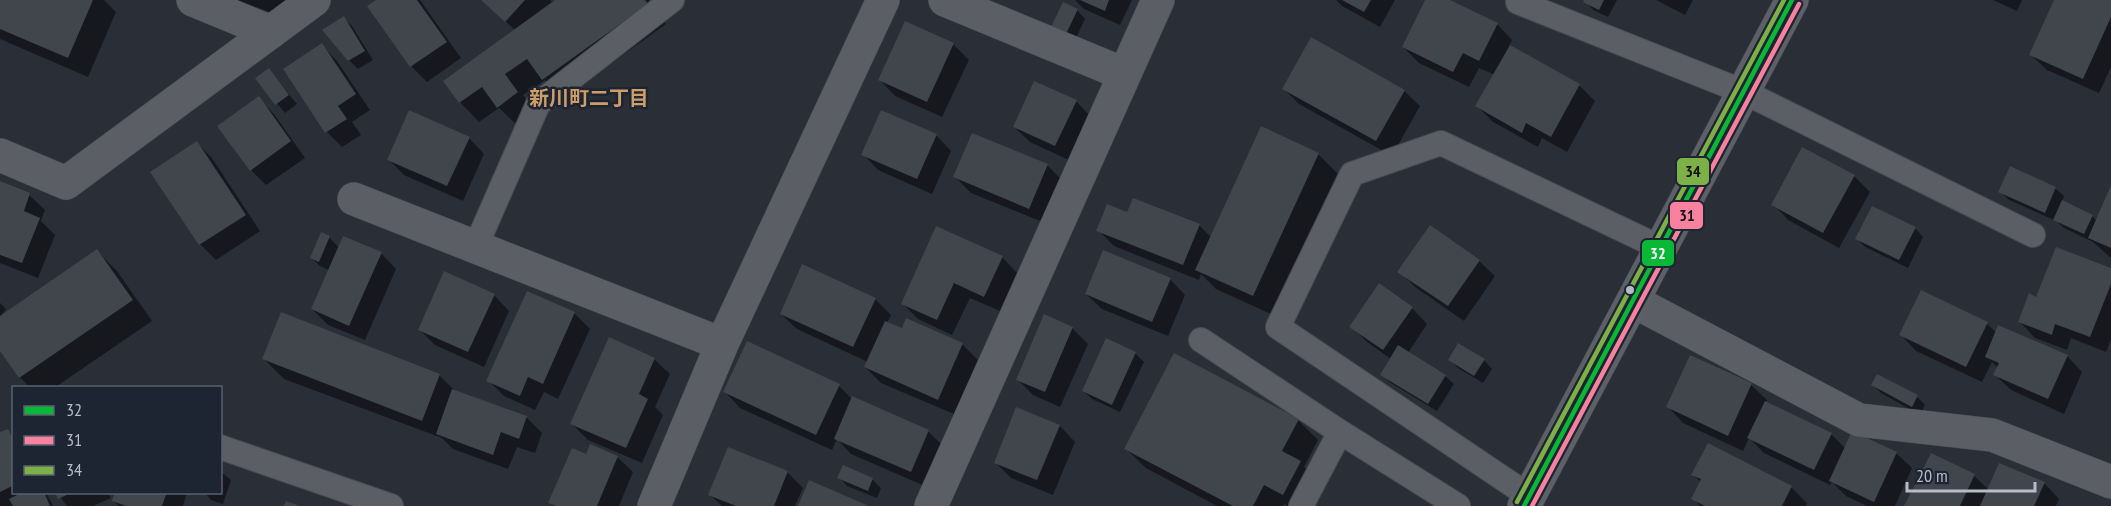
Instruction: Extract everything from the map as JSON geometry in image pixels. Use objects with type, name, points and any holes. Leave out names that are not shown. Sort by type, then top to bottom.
[{"type":"main road","points":[[1526,501],[1792,0]]},
{"type":"street","points":[[193,0],[271,32]]},
{"type":"street","points":[[0,155],[66,183],[315,0]]},
{"type":"street","points":[[654,506],[722,344],[883,0]]},
{"type":"street","points":[[945,0],[1124,74]]},
{"type":"street","points":[[931,506],[1158,0]]},
{"type":"street","points":[[354,199],[722,344]]},
{"type":"street","points":[[1633,301],[1859,420],[1992,435],[2111,482]]},
{"type":"lane","points":[[476,246],[538,104],[672,0]]},
{"type":"lane","points":[[1518,2],[1744,92],[2033,235]]},
{"type":"lane","points":[[1526,501],[1278,327],[1352,174],[1441,143],[1661,248]]},
{"type":"lane","points":[[1201,339],[1340,432],[1458,506]]},
{"type":"lane","points":[[1301,506],[1340,432]]},
{"type":"lane","points":[[222,448],[391,506]]},
{"type":"building","points":[[0,0],[93,0],[68,58],[0,29]]},
{"type":"building","points":[[376,0],[417,0],[447,42],[410,67],[367,6]]},
{"type":"building","points":[[481,0],[525,0],[505,22]]},
{"type":"building","points":[[555,0],[645,0],[648,4],[542,80],[527,59],[505,74],[518,92],[497,108],[482,87],[459,103],[443,81]]},
{"type":"building","points":[[1080,0],[1109,0],[1105,11]]},
{"type":"building","points":[[1342,0],[1371,0],[1364,12]]},
{"type":"building","points":[[1425,0],[1450,0],[1498,23],[1479,61],[1463,53],[1453,72],[1402,47]]},
{"type":"building","points":[[1584,0],[1604,0],[1599,10],[1583,2]]},
{"type":"building","points":[[2054,0],[2111,0],[2111,17],[2083,79],[2029,55]]},
{"type":"building","points":[[1063,2],[1078,9],[1066,34],[1051,27]]},
{"type":"building","points":[[344,16],[365,51],[348,61],[322,30]]},
{"type":"building","points":[[905,21],[954,43],[927,102],[878,80]]},
{"type":"building","points":[[1311,37],[1405,90],[1376,141],[1282,89]]},
{"type":"building","points":[[322,43],[356,94],[338,106],[347,119],[325,133],[283,69]]},
{"type":"building","points":[[1510,45],[1580,84],[1551,137],[1526,123],[1522,133],[1475,106]]},
{"type":"building","points":[[269,68],[289,95],[275,105],[255,78]]},
{"type":"building","points":[[1034,81],[1077,100],[1055,146],[1013,127]]},
{"type":"building","points":[[259,96],[291,141],[250,171],[217,126]]},
{"type":"building","points":[[409,110],[470,137],[447,186],[387,160]]},
{"type":"building","points":[[881,110],[937,134],[917,179],[861,155]]},
{"type":"building","points":[[1261,126],[1319,153],[1253,296],[1195,270]]},
{"type":"building","points":[[972,133],[1048,164],[1029,209],[953,177]]},
{"type":"building","points":[[197,141],[246,215],[199,245],[150,172]]},
{"type":"building","points":[[1802,147],[1855,175],[1823,233],[1771,205]]},
{"type":"building","points":[[2010,166],[2056,187],[2045,213],[1998,192]]},
{"type":"building","points":[[0,181],[30,193],[24,211],[40,218],[22,263],[0,255]]},
{"type":"building","points":[[2111,185],[2111,248],[2088,238]]},
{"type":"building","points":[[1133,198],[1200,224],[1183,265],[1096,231],[1107,204],[1127,212]]},
{"type":"building","points":[[2062,200],[2093,215],[2084,234],[2053,220]]},
{"type":"building","points":[[1872,206],[1916,227],[1899,260],[1855,239]]},
{"type":"building","points":[[1430,225],[1480,260],[1448,306],[1397,272]]},
{"type":"building","points":[[936,226],[1003,256],[984,297],[954,283],[937,320],[901,304]]},
{"type":"building","points":[[321,232],[330,236],[319,262],[310,258]]},
{"type":"building","points":[[343,236],[382,252],[349,326],[311,309]]},
{"type":"building","points":[[2056,247],[2111,268],[2111,284],[2090,337],[2055,324],[2052,335],[2018,322],[2029,293],[2036,297]]},
{"type":"building","points":[[97,249],[133,300],[19,378],[0,351],[0,316]]},
{"type":"building","points":[[1103,250],[1171,278],[1152,322],[1085,294]]},
{"type":"building","points":[[802,264],[876,298],[853,347],[780,314]]},
{"type":"building","points":[[444,271],[495,294],[468,352],[418,330]]},
{"type":"building","points":[[1379,283],[1413,307],[1383,350],[1349,327]]},
{"type":"building","points":[[1921,290],[1988,322],[1966,367],[1899,335]]},
{"type":"building","points":[[527,291],[575,312],[543,384],[528,377],[520,396],[486,381]]},
{"type":"building","points":[[281,312],[440,374],[422,421],[262,359]]},
{"type":"building","points":[[1044,314],[1073,327],[1045,392],[1016,380]]},
{"type":"building","points":[[906,318],[963,343],[938,400],[864,367],[885,321],[902,328]]},
{"type":"building","points":[[1998,325],[2068,355],[2048,399],[1993,375],[1999,363],[1985,357]]},
{"type":"building","points":[[609,337],[655,358],[639,394],[648,399],[626,448],[570,424]]},
{"type":"building","points":[[1106,338],[1136,352],[1112,405],[1082,391]]},
{"type":"building","points":[[747,341],[840,384],[816,435],[723,392]]},
{"type":"building","points":[[1458,343],[1485,359],[1474,376],[1448,360]]},
{"type":"building","points":[[1398,345],[1446,375],[1428,404],[1380,375]]},
{"type":"building","points":[[1174,353],[1299,419],[1282,451],[1301,461],[1283,495],[1264,485],[1253,506],[1233,506],[1124,449]]},
{"type":"building","points":[[1690,355],[1752,383],[1728,436],[1666,407]]},
{"type":"building","points":[[1877,374],[1918,395],[1912,407],[1871,385]]},
{"type":"building","points":[[452,389],[527,416],[519,439],[501,432],[493,455],[436,434]]},
{"type":"building","points":[[852,396],[929,430],[911,472],[834,439]]},
{"type":"building","points":[[1765,401],[1832,433],[1814,470],[1747,438]]},
{"type":"building","points":[[1016,407],[1060,425],[1037,480],[994,463]]},
{"type":"building","points":[[8,429],[12,436],[12,486],[0,492],[0,432]]},
{"type":"building","points":[[1852,431],[1897,452],[1874,502],[1829,481]]},
{"type":"building","points":[[1708,443],[1792,486],[1782,506],[1705,506],[1691,499],[1701,479],[1691,475]]},
{"type":"building","points":[[590,444],[618,456],[597,506],[556,506],[548,503],[572,448],[586,454]]},
{"type":"building","points":[[728,447],[788,471],[774,506],[736,506],[708,495]]},
{"type":"building","points":[[1931,453],[1975,474],[1960,506],[1904,506]]},
{"type":"building","points":[[1999,463],[2045,482],[2034,506],[1980,506]]},
{"type":"building","points":[[843,465],[873,478],[868,491],[837,478]]},
{"type":"building","points":[[809,480],[869,506],[798,506]]},
{"type":"building","points":[[19,494],[45,494],[50,506],[13,506],[9,499]]},
{"type":"building","points":[[56,494],[69,494],[58,499]]},
{"type":"building","points":[[114,494],[166,494],[162,506],[126,506],[112,501]]},
{"type":"building","points":[[286,501],[300,506],[284,506]]},
{"type":"transit line","name":"34","points":[[1517,502],[1784,0]]},
{"type":"transit line","name":"32","points":[[1524,506],[1792,0]]},
{"type":"transit line","name":"31","points":[[1532,506],[1799,4]]},
{"type":"district","name":"新川町二丁目","points":[[589,98]]}]
